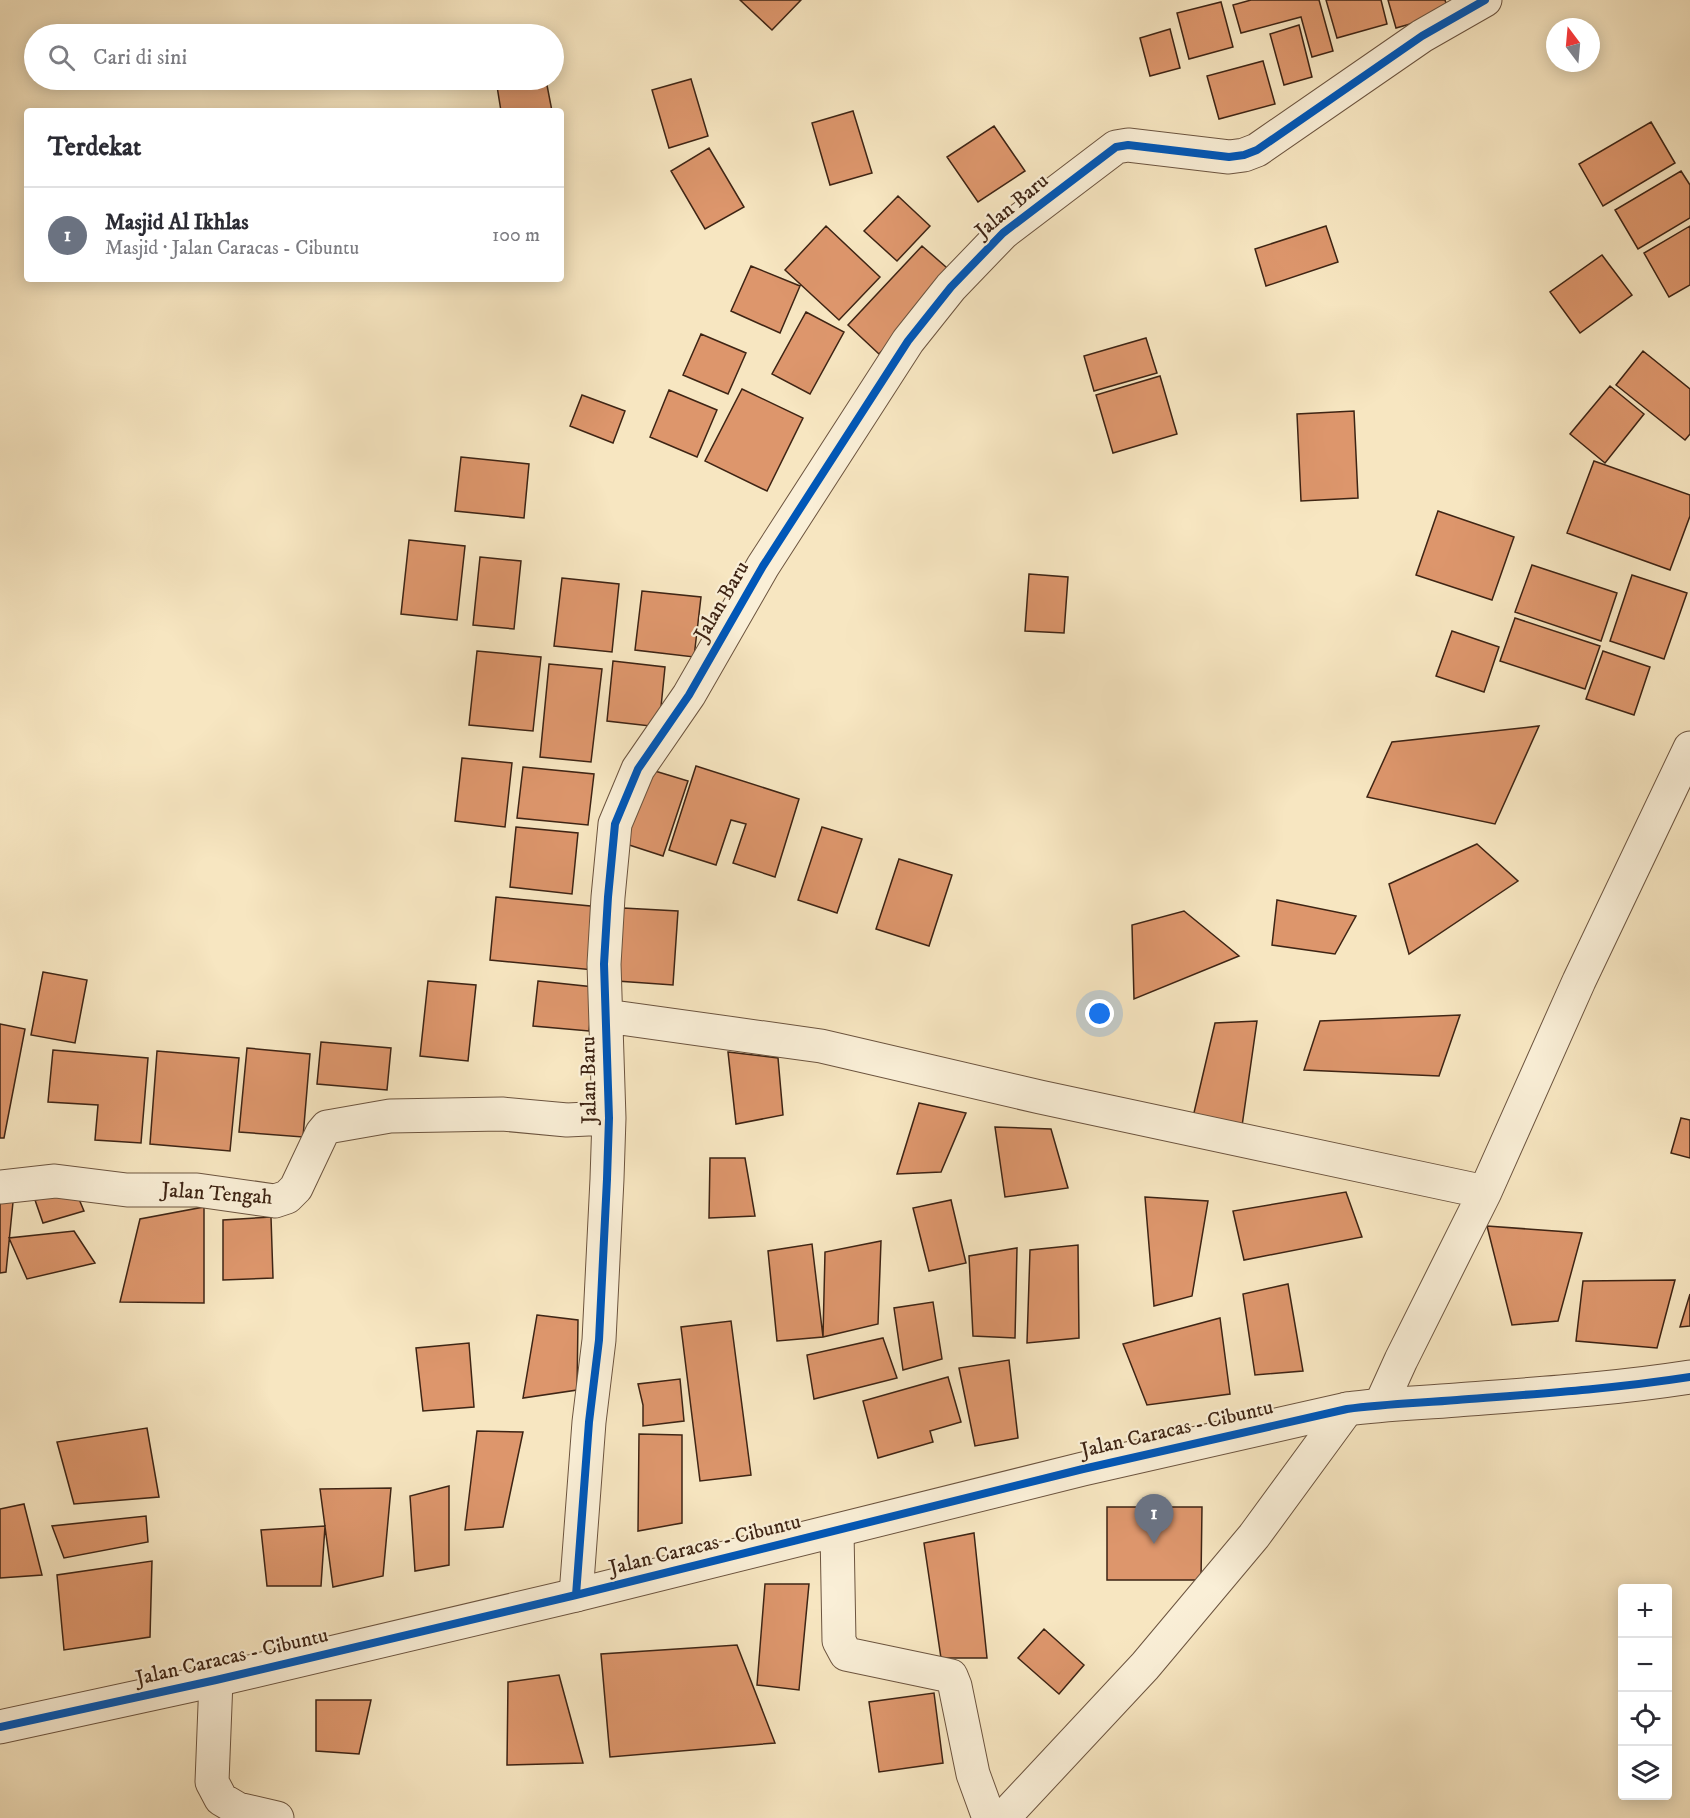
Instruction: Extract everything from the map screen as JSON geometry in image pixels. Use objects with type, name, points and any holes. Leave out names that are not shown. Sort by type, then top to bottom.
[{"type":"street","name":"Jalan Baru","points":[[576,1595],[589,1422],[599,1340],[609,1118],[604,964],[608,897],[615,824],[638,769],[690,695],[763,566],[908,341],[951,287],[1003,233],[1116,147],[1128,145],[1229,157],[1257,150],[1422,36],[1485,0]]},
{"type":"street","points":[[1381,1404],[1485,1192],[1579,981],[1690,748]]},
{"type":"street","points":[[606,1016],[821,1046],[1040,1097],[1485,1192]]},
{"type":"street","name":"Jalan Tengah","points":[[0,1187],[55,1181],[128,1190],[197,1190],[275,1201],[287,1197],[296,1188],[327,1127],[390,1116],[502,1114],[567,1120],[609,1118]]},
{"type":"street","name":"Jalan Caracas - Cibuntu","points":[[0,1726],[216,1680],[576,1595],[1083,1469],[1347,1409],[1381,1404],[1531,1395],[1690,1377]]},
{"type":"street","points":[[1003,1818],[1166,1640],[1254,1536],[1347,1409]]},
{"type":"street","points":[[837,1531],[839,1641],[846,1654],[951,1676],[973,1774],[988,1818]]},
{"type":"street","points":[[216,1680],[212,1782],[220,1800],[238,1809],[277,1818]]},
{"type":"building","points":[[740,0],[801,0],[772,30]]},
{"type":"building","points":[[1251,0],[1319,0],[1333,51],[1312,57],[1301,17],[1241,33],[1233,5]]},
{"type":"building","points":[[1326,0],[1381,0],[1387,24],[1337,38]]},
{"type":"building","points":[[1388,0],[1445,0],[1449,13],[1396,28]]},
{"type":"building","points":[[1221,2],[1233,47],[1189,59],[1177,13]]},
{"type":"building","points":[[1299,25],[1312,77],[1284,85],[1270,34]]},
{"type":"building","points":[[1170,29],[1180,68],[1150,76],[1140,38]]},
{"type":"building","points":[[1263,61],[1275,104],[1219,119],[1207,76]]},
{"type":"building","points":[[691,79],[708,136],[669,148],[652,90]]},
{"type":"building","points":[[498,90],[548,90],[551,108],[501,108]]},
{"type":"building","points":[[853,111],[872,173],[830,185],[812,123]]},
{"type":"building","points":[[1651,122],[1675,163],[1603,206],[1579,164]]},
{"type":"building","points":[[994,126],[1025,171],[978,202],[947,157]]},
{"type":"building","points":[[709,148],[744,207],[705,229],[671,171]]},
{"type":"building","points":[[1681,171],[1690,185],[1690,218],[1638,249],[1615,210]]},
{"type":"building","points":[[898,196],[930,226],[897,261],[864,231]]},
{"type":"building","points":[[826,226],[880,277],[839,320],[785,270]]},
{"type":"building","points":[[1326,226],[1338,262],[1266,286],[1255,249]]},
{"type":"building","points":[[1690,226],[1690,285],[1669,297],[1644,253]]},
{"type":"building","points":[[922,246],[954,274],[879,354],[848,325]]},
{"type":"building","points":[[1602,255],[1632,295],[1580,333],[1550,292]]},
{"type":"building","points":[[751,266],[800,286],[780,333],[731,311]]},
{"type":"building","points":[[806,312],[844,332],[810,394],[772,374]]},
{"type":"building","points":[[701,334],[746,353],[728,394],[683,375]]},
{"type":"building","points":[[1146,338],[1157,373],[1094,391],[1084,356]]},
{"type":"building","points":[[1643,351],[1690,389],[1690,434],[1685,440],[1616,385]]},
{"type":"building","points":[[1160,376],[1177,434],[1113,453],[1096,395]]},
{"type":"building","points":[[1610,386],[1644,414],[1605,463],[1570,434]]},
{"type":"building","points":[[742,389],[803,418],[767,491],[705,461]]},
{"type":"building","points":[[669,390],[717,410],[697,457],[650,437]]},
{"type":"building","points":[[582,395],[625,411],[613,443],[570,426]]},
{"type":"building","points":[[1354,411],[1358,498],[1301,501],[1297,414]]},
{"type":"building","points":[[461,457],[529,464],[524,518],[455,511]]},
{"type":"building","points":[[1594,461],[1690,495],[1690,516],[1670,570],[1567,533]]},
{"type":"building","points":[[1438,511],[1514,537],[1492,600],[1416,575]]},
{"type":"building","points":[[409,540],[465,546],[457,620],[401,614]]},
{"type":"building","points":[[480,557],[521,561],[514,629],[473,625]]},
{"type":"building","points":[[1532,565],[1617,593],[1601,641],[1515,612]]},
{"type":"building","points":[[1029,574],[1068,577],[1064,633],[1025,631]]},
{"type":"building","points":[[1632,575],[1687,593],[1664,659],[1610,641]]},
{"type":"building","points":[[562,578],[619,584],[612,652],[554,646]]},
{"type":"building","points":[[642,591],[701,597],[694,657],[635,650]]},
{"type":"building","points":[[1515,618],[1600,646],[1585,689],[1500,661]]},
{"type":"building","points":[[1452,631],[1499,647],[1484,692],[1436,676]]},
{"type":"building","points":[[477,651],[541,657],[533,731],[469,725]]},
{"type":"building","points":[[1603,651],[1650,667],[1634,715],[1586,699]]},
{"type":"building","points":[[613,661],[665,667],[659,727],[607,721]]},
{"type":"building","points":[[549,664],[602,669],[591,762],[540,757]]},
{"type":"building","points":[[1539,726],[1495,824],[1367,797],[1392,742]]},
{"type":"building","points":[[462,758],[512,763],[505,827],[455,821]]},
{"type":"building","points":[[696,766],[799,799],[775,877],[733,863],[746,824],[731,820],[716,865],[669,850]]},
{"type":"building","points":[[523,767],[594,774],[588,825],[517,818]]},
{"type":"building","points":[[645,768],[688,781],[663,856],[620,842]]},
{"type":"building","points":[[516,827],[578,833],[572,894],[510,887]]},
{"type":"building","points":[[822,827],[862,839],[837,913],[798,900]]},
{"type":"building","points":[[1477,844],[1518,881],[1409,954],[1389,884]]},
{"type":"building","points":[[899,859],[952,875],[929,946],[876,929]]},
{"type":"building","points":[[496,897],[601,907],[594,970],[490,960]]},
{"type":"building","points":[[1277,900],[1356,916],[1335,954],[1272,945]]},
{"type":"building","points":[[623,908],[678,911],[673,985],[617,981]]},
{"type":"building","points":[[1184,911],[1239,956],[1134,999],[1132,925]]},
{"type":"building","points":[[43,972],[87,980],[75,1043],[31,1035]]},
{"type":"building","points":[[428,981],[476,985],[468,1061],[420,1056]]},
{"type":"building","points":[[538,981],[594,987],[589,1031],[533,1026]]},
{"type":"building","points":[[1460,1015],[1439,1076],[1304,1070],[1320,1021]]},
{"type":"building","points":[[1257,1021],[1242,1126],[1193,1117],[1215,1023]]},
{"type":"building","points":[[0,1024],[25,1029],[4,1138],[0,1138]]},
{"type":"building","points":[[321,1042],[391,1048],[387,1090],[317,1084]]},
{"type":"building","points":[[247,1048],[310,1054],[303,1137],[239,1132]]},
{"type":"building","points":[[53,1050],[148,1058],[141,1143],[95,1140],[98,1105],[48,1102]]},
{"type":"building","points":[[157,1051],[239,1058],[230,1151],[150,1144]]},
{"type":"building","points":[[728,1052],[778,1058],[783,1115],[736,1124]]},
{"type":"building","points":[[919,1103],[966,1113],[941,1172],[897,1174]]},
{"type":"building","points":[[1681,1118],[1690,1120],[1690,1158],[1671,1153]]},
{"type":"building","points":[[995,1127],[1051,1129],[1068,1188],[1005,1197]]},
{"type":"building","points":[[710,1158],[745,1158],[755,1216],[709,1218]]},
{"type":"building","points":[[76,1192],[84,1211],[43,1223],[35,1200]]},
{"type":"building","points":[[1346,1192],[1362,1237],[1244,1260],[1233,1211]]},
{"type":"building","points":[[1145,1197],[1208,1201],[1192,1296],[1154,1306]]},
{"type":"building","points":[[951,1200],[966,1263],[929,1271],[913,1208]]},
{"type":"building","points":[[0,1202],[13,1202],[6,1272],[0,1273]]},
{"type":"building","points":[[204,1207],[204,1303],[120,1302],[140,1219]]},
{"type":"building","points":[[271,1217],[273,1278],[223,1280],[223,1220]]},
{"type":"building","points":[[1487,1226],[1582,1233],[1558,1321],[1512,1325]]},
{"type":"building","points":[[74,1231],[95,1263],[27,1279],[9,1238]]},
{"type":"building","points":[[881,1241],[878,1324],[823,1337],[825,1252]]},
{"type":"building","points":[[812,1244],[823,1337],[777,1341],[768,1251]]},
{"type":"building","points":[[1078,1245],[1079,1338],[1027,1343],[1030,1250]]},
{"type":"building","points":[[1017,1248],[1015,1338],[973,1336],[969,1256]]},
{"type":"building","points":[[1675,1280],[1657,1348],[1576,1341],[1583,1281]]},
{"type":"building","points":[[1288,1284],[1303,1371],[1255,1375],[1243,1294]]},
{"type":"building","points":[[1690,1294],[1690,1326],[1680,1327]]},
{"type":"building","points":[[933,1302],[942,1359],[903,1370],[894,1308]]},
{"type":"building","points":[[537,1315],[578,1320],[577,1390],[523,1398]]},
{"type":"building","points":[[1220,1318],[1230,1394],[1147,1405],[1123,1344]]},
{"type":"building","points":[[731,1321],[751,1475],[700,1481],[681,1327]]},
{"type":"building","points":[[883,1338],[897,1378],[814,1399],[807,1355]]},
{"type":"building","points":[[469,1343],[474,1407],[423,1411],[416,1348]]},
{"type":"building","points":[[1009,1360],[1018,1438],[975,1446],[959,1368]]},
{"type":"building","points":[[948,1377],[961,1422],[930,1431],[933,1442],[878,1458],[863,1401]]},
{"type":"building","points":[[680,1379],[684,1421],[643,1426],[643,1405],[638,1384]]},
{"type":"building","points":[[147,1428],[159,1497],[74,1504],[57,1442]]},
{"type":"building","points":[[477,1431],[523,1432],[503,1527],[465,1530]]},
{"type":"building","points":[[639,1434],[682,1435],[682,1523],[638,1531]]},
{"type":"building","points":[[449,1486],[449,1565],[415,1571],[410,1496]]},
{"type":"building","points":[[391,1488],[383,1576],[333,1587],[320,1489]]},
{"type":"building","points":[[24,1504],[42,1575],[0,1578],[0,1509]]},
{"type":"building","points":[[1107,1507],[1202,1507],[1201,1580],[1107,1580]]},
{"type":"building","points":[[146,1516],[148,1542],[64,1558],[52,1526]]},
{"type":"building","points":[[325,1526],[321,1586],[267,1586],[261,1530]]},
{"type":"building","points":[[974,1533],[987,1658],[941,1658],[924,1543]]},
{"type":"building","points":[[152,1561],[150,1637],[64,1650],[57,1575]]},
{"type":"building","points":[[765,1584],[809,1584],[799,1690],[757,1685]]},
{"type":"building","points":[[1044,1629],[1084,1665],[1059,1694],[1018,1658]]},
{"type":"building","points":[[737,1645],[775,1743],[610,1757],[601,1654]]},
{"type":"building","points":[[559,1675],[583,1763],[507,1765],[508,1682]]},
{"type":"building","points":[[934,1693],[943,1763],[879,1772],[869,1702]]},
{"type":"building","points":[[316,1700],[371,1700],[359,1754],[316,1751]]},
{"type":"cycle path","points":[[576,1595],[589,1422],[599,1340],[607,1179],[609,1118],[604,964],[608,897],[615,824],[638,769],[689,695],[763,566],[908,341],[951,287],[1003,233],[1116,147],[1128,145],[1229,157],[1257,150],[1422,36],[1485,0]]},
{"type":"cycle path","points":[[0,1727],[216,1680],[576,1595],[1083,1469],[1347,1409],[1574,1391],[1690,1377]]},
{"type":"place","name":"Masjid Al Ikhlas","points":[[1154,1544]]}]
